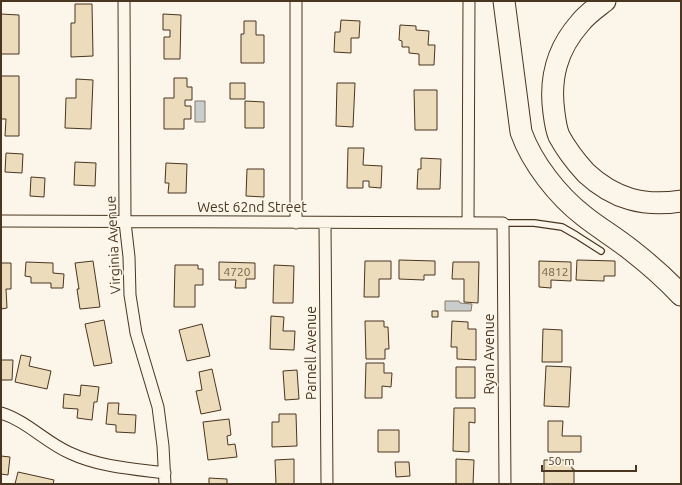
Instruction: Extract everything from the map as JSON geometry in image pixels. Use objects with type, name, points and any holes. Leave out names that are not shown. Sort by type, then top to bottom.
[{"type":"highway","points":[[504,1],[521,132],[524,141],[535,161],[551,183],[570,204],[585,217],[659,272],[681,294]]},
{"type":"highway","points":[[605,1],[577,26],[558,59],[553,81],[552,94],[554,117],[559,136],[581,167],[595,180],[624,198],[638,202],[661,203],[681,201]]},
{"type":"street","name":"Virginia Avenue","points":[[124,1],[125,222],[129,257],[130,295],[136,333],[158,407],[166,478]]},
{"type":"street","points":[[296,1],[296,223]]},
{"type":"street","points":[[468,224],[469,1]]},
{"type":"street","name":"West 62nd Street","points":[[1,221],[503,224]]},
{"type":"street","name":"Parnell Avenue","points":[[325,223],[327,484]]},
{"type":"street","name":"Ryan Avenue","points":[[503,224],[505,484]]},
{"type":"street","points":[[1,413],[22,423],[43,438],[69,453],[90,461],[166,478]]},
{"type":"lane","points":[[503,224],[534,223],[562,227],[601,252]]},
{"type":"shaded area","points":[[195,101],[205,101],[205,122],[195,122]]},
{"type":"shaded area","points":[[445,301],[459,301],[460,303],[472,304],[471,311],[445,311]]},
{"type":"building","points":[[75,4],[92,4],[93,56],[71,57],[71,23],[75,23]]},
{"type":"building","points":[[1,14],[19,15],[19,54],[1,54]]},
{"type":"building","points":[[163,14],[181,15],[180,59],[164,59],[164,37],[170,37],[170,30],[163,30]]},
{"type":"building","points":[[341,20],[360,21],[359,38],[351,38],[351,53],[334,52],[335,32],[340,32]]},
{"type":"building","points":[[244,21],[256,21],[256,35],[264,35],[264,63],[241,63],[241,34],[244,34]]},
{"type":"building","points":[[400,25],[416,26],[416,30],[429,31],[428,45],[435,45],[434,65],[419,65],[419,54],[409,53],[409,47],[402,47],[402,41],[399,40]]},
{"type":"building","points":[[1,76],[19,76],[19,136],[5,136],[6,119],[1,119]]},
{"type":"building","points":[[174,78],[187,78],[187,87],[192,87],[192,100],[185,100],[185,106],[191,106],[191,119],[184,119],[184,129],[164,129],[164,98],[174,98]]},
{"type":"building","points":[[76,79],[93,80],[91,129],[65,128],[66,98],[76,98]]},
{"type":"building","points":[[230,83],[245,83],[245,99],[230,99]]},
{"type":"building","points":[[337,83],[355,83],[353,127],[336,126]]},
{"type":"building","points":[[414,90],[437,90],[437,130],[415,130]]},
{"type":"building","points":[[245,101],[264,102],[264,128],[245,128]]},
{"type":"building","points":[[348,148],[364,148],[363,165],[382,166],[381,188],[369,187],[369,181],[363,181],[363,188],[347,188]]},
{"type":"building","points":[[6,153],[23,154],[22,173],[5,172]]},
{"type":"building","points":[[421,158],[441,159],[440,189],[417,189],[418,169],[421,169]]},
{"type":"building","points":[[75,162],[96,163],[95,186],[74,185]]},
{"type":"building","points":[[166,163],[187,164],[186,193],[168,193],[169,183],[165,183]]},
{"type":"building","points":[[247,169],[264,169],[264,197],[246,196]]},
{"type":"building","points":[[31,177],[45,178],[44,197],[30,196]]},
{"type":"building","points":[[399,260],[435,261],[435,275],[424,275],[424,280],[399,279]]},
{"type":"building","points":[[577,260],[615,261],[615,276],[604,276],[604,281],[576,280]]},
{"type":"building","points":[[93,261],[100,307],[80,309],[75,263]]},
{"type":"building","points":[[365,261],[391,261],[391,279],[379,279],[379,297],[364,297]]},
{"type":"building","points":[[539,261],[571,262],[571,281],[551,280],[551,288],[539,287]]},
{"type":"building","points":[[26,262],[53,263],[53,273],[64,274],[63,288],[51,288],[51,283],[31,283],[31,277],[25,276]]},
{"type":"building","points":[[219,262],[255,263],[255,279],[246,279],[246,288],[235,288],[236,280],[219,280]]},
{"type":"building","points":[[453,262],[479,262],[478,303],[464,302],[464,279],[452,279]]},
{"type":"building","points":[[1,263],[11,263],[11,289],[6,289],[7,308],[1,309]]},
{"type":"building","points":[[175,265],[198,265],[198,269],[203,269],[203,285],[195,285],[195,307],[174,307]]},
{"type":"building","points":[[274,265],[294,266],[293,303],[273,303]]},
{"type":"building","points":[[432,311],[438,311],[438,317],[432,317]]},
{"type":"building","points":[[271,316],[284,317],[283,331],[295,331],[294,350],[270,349]]},
{"type":"building","points":[[104,320],[112,363],[94,366],[85,324]]},
{"type":"building","points":[[365,321],[384,321],[384,327],[388,327],[389,349],[385,349],[385,359],[366,359]]},
{"type":"building","points":[[452,321],[468,322],[468,329],[476,329],[476,360],[457,359],[457,347],[451,347]]},
{"type":"building","points":[[202,324],[210,356],[187,361],[179,330]]},
{"type":"building","points":[[543,329],[562,330],[562,362],[542,362]]},
{"type":"building","points":[[21,355],[31,357],[29,366],[51,371],[47,389],[15,382]]},
{"type":"building","points":[[1,360],[13,360],[12,380],[1,380]]},
{"type":"building","points":[[366,363],[384,363],[384,373],[392,373],[391,387],[382,386],[382,398],[365,398]]},
{"type":"building","points":[[546,366],[571,367],[569,407],[544,406]]},
{"type":"building","points":[[456,367],[475,367],[475,398],[456,398]]},
{"type":"building","points":[[212,369],[221,410],[201,414],[196,391],[202,390],[199,372]]},
{"type":"building","points":[[297,370],[299,399],[285,400],[283,371]]},
{"type":"building","points":[[81,385],[99,387],[97,402],[94,402],[92,420],[77,418],[78,409],[63,408],[64,394],[80,396]]},
{"type":"building","points":[[108,403],[119,403],[118,414],[136,415],[135,433],[116,432],[116,425],[106,424]]},
{"type":"building","points":[[454,408],[475,408],[475,423],[469,422],[469,452],[453,451]]},
{"type":"building","points":[[279,414],[296,414],[297,446],[272,447],[272,422],[279,422]]},
{"type":"building","points":[[229,419],[231,435],[227,436],[228,445],[235,444],[237,457],[208,460],[203,422]]},
{"type":"building","points":[[548,421],[563,421],[562,436],[581,436],[581,452],[548,452]]},
{"type":"building","points":[[378,430],[399,430],[399,452],[378,452]]},
{"type":"building","points":[[1,456],[10,457],[8,475],[1,474]]},
{"type":"building","points":[[294,459],[294,484],[276,484],[275,460]]},
{"type":"building","points":[[456,459],[474,460],[473,484],[456,484]]},
{"type":"building","points":[[544,460],[572,460],[572,469],[574,469],[574,484],[544,484]]},
{"type":"building","points":[[395,462],[409,462],[410,476],[396,477]]},
{"type":"building","points":[[18,472],[54,480],[53,484],[15,484]]},
{"type":"building","points":[[209,478],[227,479],[227,484],[209,484]]}]
